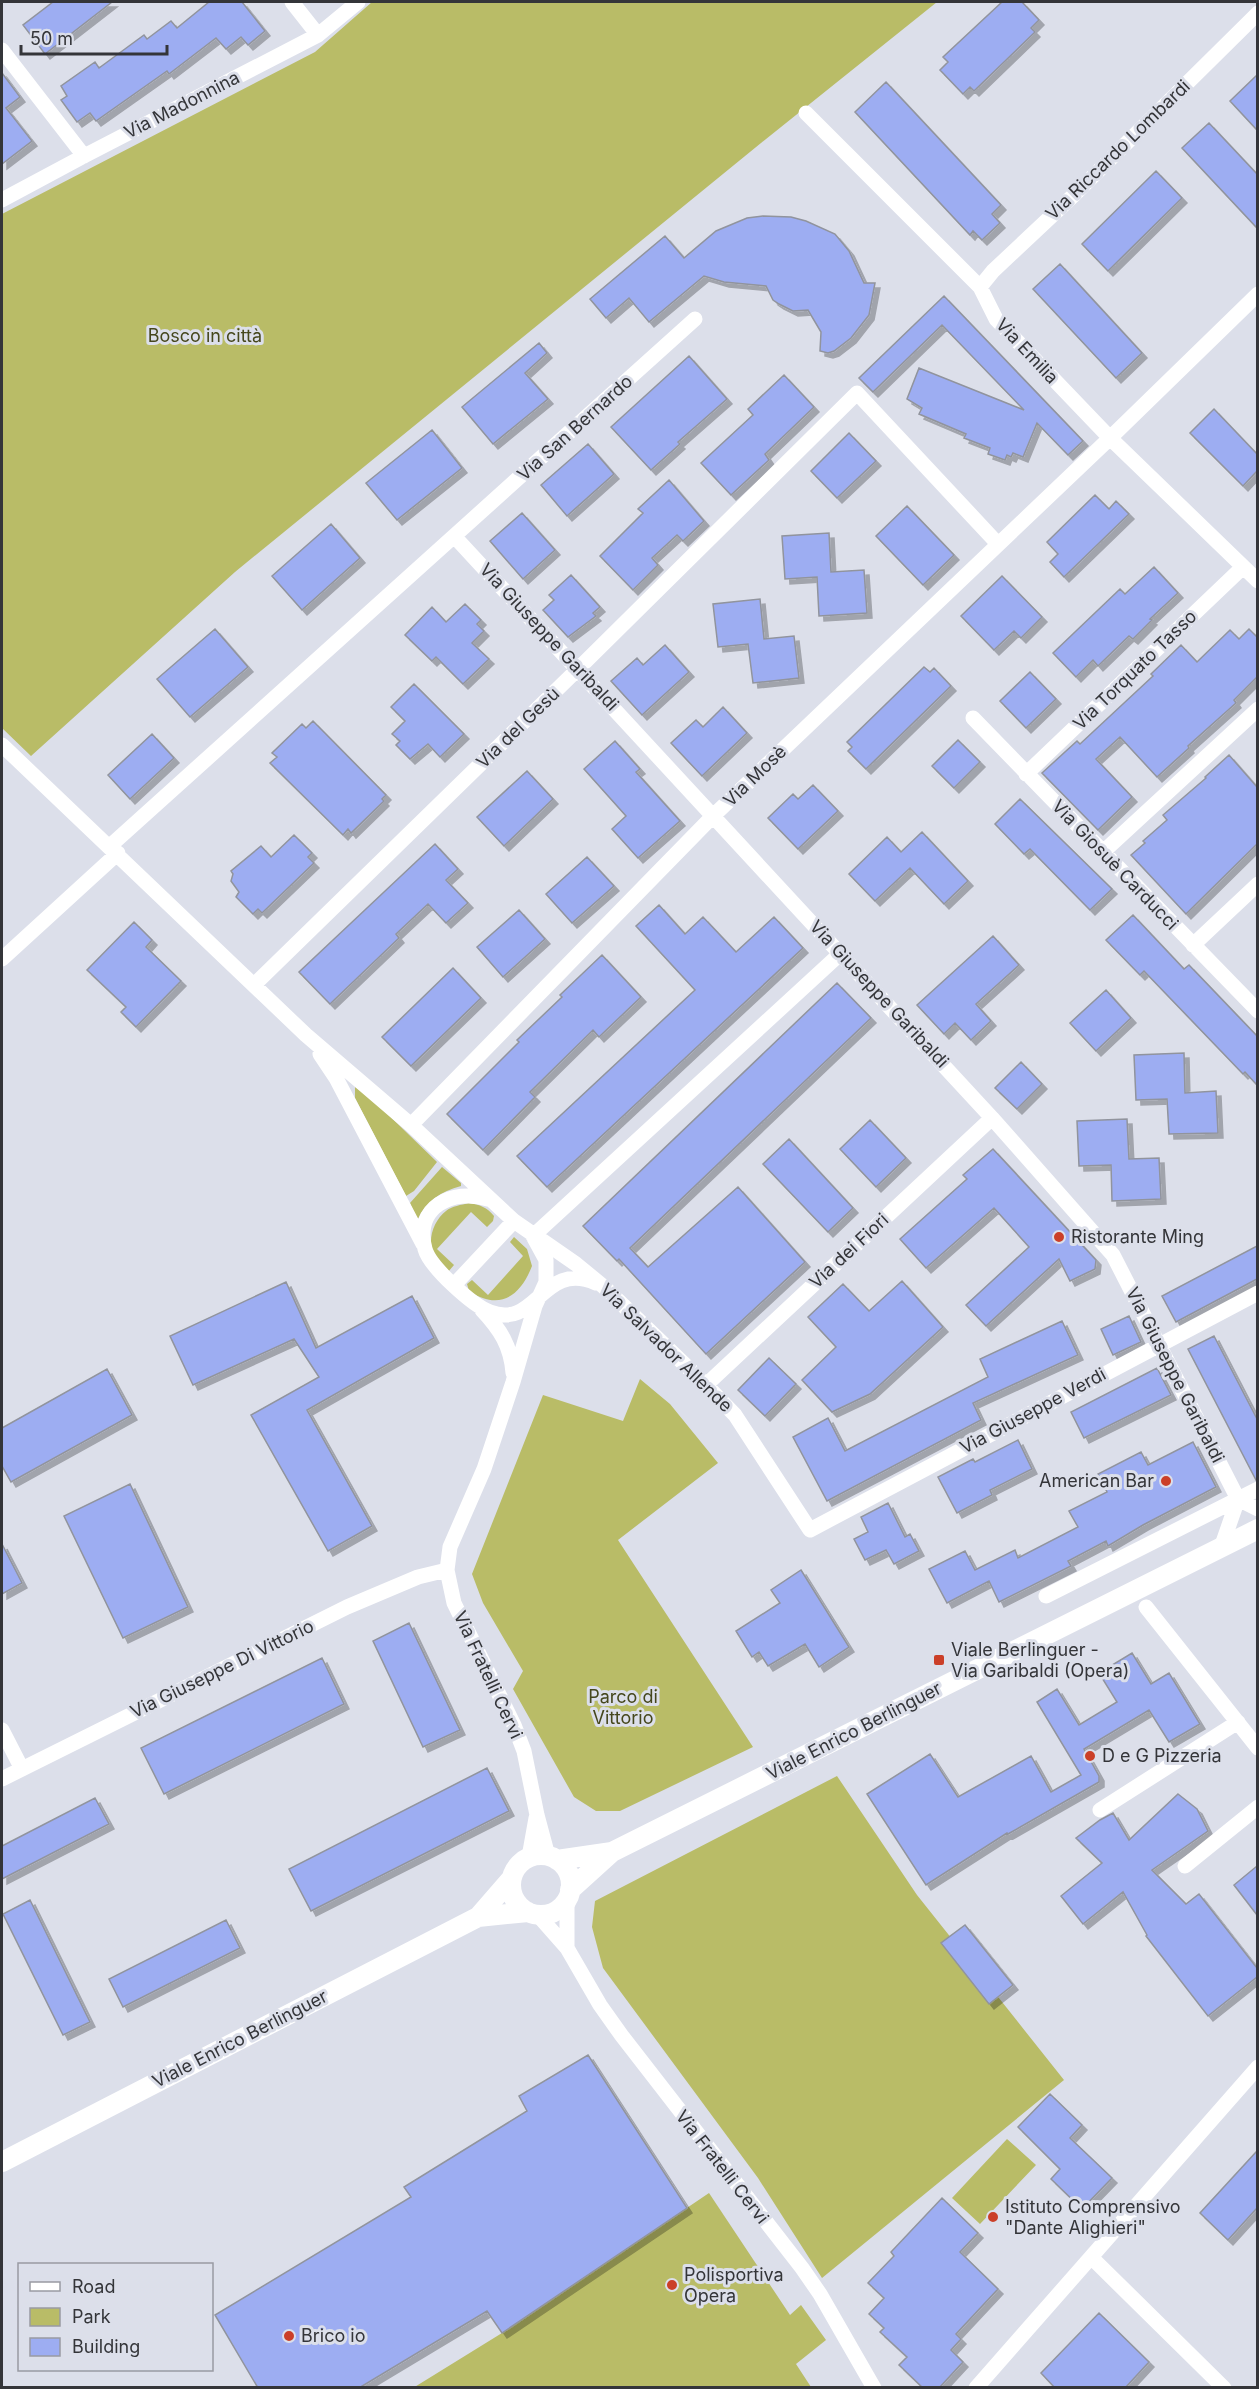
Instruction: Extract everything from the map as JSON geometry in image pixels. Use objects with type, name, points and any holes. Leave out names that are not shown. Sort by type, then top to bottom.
[{"type":"street","points":[[292,2],[318,35]]},
{"type":"street","name":"Via Madonnina","points":[[2,200],[318,35],[358,2]]},
{"type":"street","name":"Via Riccardo Lombardi","points":[[980,287],[993,271],[1075,194],[1257,13]]},
{"type":"street","points":[[2,50],[84,156]]},
{"type":"street","name":"Via Emilia","points":[[806,113],[980,287],[996,319],[1110,438],[1257,581]]},
{"type":"street","name":"Via Mosè","points":[[411,1125],[713,816],[1110,438],[1257,294]]},
{"type":"street","name":"Via San Bernardo","points":[[2,959],[114,850],[454,536],[695,319]]},
{"type":"street","name":"Via del Gesù","points":[[254,985],[857,393],[998,544]]},
{"type":"street","name":"Via Giuseppe Garibaldi","points":[[454,536],[841,953],[1113,1255],[1238,1499]]},
{"type":"street","name":"Via Torquato Tasso","points":[[1026,774],[1243,567]]},
{"type":"street","points":[[1103,852],[1257,709]]},
{"type":"street","name":"Via Giosuè Carducci","points":[[973,718],[1257,1011]]},
{"type":"street","points":[[2,745],[306,1035],[336,1078],[431,1261],[454,1285],[478,1305],[508,1345],[513,1382]]},
{"type":"street","points":[[1193,945],[1257,884]]},
{"type":"street","points":[[447,1570],[450,1547],[476,1488],[513,1382],[538,1298],[544,1286],[547,1271],[544,1255],[533,1236],[841,953]]},
{"type":"street","name":"Via Salvador Allende","points":[[306,1035],[411,1125],[514,1221],[576,1264],[604,1287],[706,1385],[735,1415],[810,1530]]},
{"type":"street","name":"Via dei Fiori","points":[[706,1385],[992,1118]]},
{"type":"street","points":[[425,1249],[424,1228],[429,1215],[438,1205],[463,1194],[488,1199]]},
{"type":"street","points":[[454,1285],[514,1221]]},
{"type":"street","points":[[478,1305],[493,1313],[509,1314],[528,1307],[552,1284],[565,1279],[585,1279],[604,1287]]},
{"type":"street","name":"Via Giuseppe Verdi","points":[[810,1530],[1257,1293]]},
{"type":"street","points":[[1046,1596],[1257,1489]]},
{"type":"street","points":[[1238,1499],[1257,1509]]},
{"type":"street","points":[[1221,1548],[1238,1499]]},
{"type":"street","name":"Viale Enrico Berlinguer","points":[[569,1895],[612,1852],[1257,1529]]},
{"type":"street","name":"Via Giuseppe Di Vittorio","points":[[2,1779],[390,1587],[447,1570]]},
{"type":"street","name":"Via Fratelli Cervi","points":[[447,1570],[454,1603],[514,1725],[524,1751],[545,1858]]},
{"type":"street","points":[[1146,1607],[1257,1748]]},
{"type":"street","points":[[1100,1810],[1238,1722]]},
{"type":"street","points":[[2,1730],[22,1769]]},
{"type":"street","points":[[1185,1866],[1257,1807]]},
{"type":"street","name":"Viale Enrico Berlinguer","points":[[545,1858],[612,1852]]},
{"type":"street","points":[[567,1948],[569,1895],[568,1873],[545,1858],[515,1870],[511,1879],[516,1902],[532,1913],[555,1912],[569,1895]]},
{"type":"street","name":"Viale Enrico Berlinguer","points":[[2,2162],[478,1917],[511,1879]]},
{"type":"street","name":"Via Fratelli Cervi","points":[[532,1913],[567,1948],[622,2036],[820,2294],[874,2388]]},
{"type":"street","name":"Viale Enrico Berlinguer","points":[[478,1917],[532,1913]]},
{"type":"street","points":[[976,2388],[1257,2067]]},
{"type":"street","points":[[1090,2257],[1224,2388]]},
{"type":"green space","name":"Bosco in città","points":[[372,2],[937,2],[235,572],[31,756],[2,728],[2,214],[315,52]]},
{"type":"green space","points":[[355,1087],[369,1096],[437,1162],[414,1191],[406,1196],[355,1098]]},
{"type":"green space","points":[[442,1167],[461,1183],[461,1186],[434,1198],[424,1208],[417,1221],[410,1203]]},
{"type":"green space","points":[[469,1203],[489,1210],[494,1216],[493,1221],[487,1227],[471,1212],[437,1249],[454,1265],[448,1272],[436,1260],[432,1252],[432,1232],[441,1215],[446,1211]]},
{"type":"green space","points":[[514,1237],[527,1249],[532,1266],[521,1286],[515,1293],[499,1300],[480,1297],[469,1291],[467,1284],[472,1280],[488,1295],[523,1256],[510,1242]]},
{"type":"green space","name":"Parco di Vittorio","points":[[640,1379],[670,1404],[718,1463],[618,1540],[753,1747],[620,1811],[596,1811],[574,1797],[513,1689],[523,1671],[483,1603],[472,1574],[543,1395],[623,1421]]},
{"type":"green space","points":[[837,1776],[917,1895],[1064,2080],[822,2278],[758,2178],[603,1968],[592,1927],[595,1901]]},
{"type":"green space","points":[[1007,2139],[1036,2165],[980,2224],[952,2198]]},
{"type":"green space","name":"Polisportiva Opera","points":[[709,2193],[790,2315],[801,2305],[826,2340],[796,2364],[811,2387],[413,2388],[502,2333]]},
{"type":"building","points":[[53,2],[112,2],[45,54],[23,25]]},
{"type":"building","points":[[209,2],[242,2],[265,31],[248,45],[241,37],[226,49],[216,38],[169,74],[167,71],[96,121],[90,113],[77,122],[61,100],[67,96],[61,86],[95,62],[99,68],[144,35],[147,39],[171,21],[177,28]]},
{"type":"building","points":[[1002,2],[1022,2],[1039,20],[1031,28],[1035,32],[974,91],[970,87],[963,94],[940,70],[948,62],[943,57]]},
{"type":"building","points":[[2,73],[20,97],[6,108],[32,141],[2,164]]},
{"type":"building","points":[[1257,75],[1257,130],[1230,101]]},
{"type":"building","points":[[886,82],[1001,205],[992,214],[1000,223],[982,240],[973,231],[970,235],[855,112]]},
{"type":"building","points":[[1209,123],[1257,174],[1257,228],[1182,148]]},
{"type":"building","points":[[1156,171],[1182,198],[1108,271],[1082,244]]},
{"type":"building","points":[[791,217],[835,234],[849,251],[864,283],[875,283],[869,315],[851,338],[834,351],[828,353],[820,351],[821,332],[808,310],[793,311],[779,304],[773,300],[766,286],[724,282],[704,276],[649,322],[629,298],[606,318],[590,299],[665,236],[684,258],[716,231],[747,218]]},
{"type":"building","points":[[1060,264],[1142,353],[1116,378],[1033,289]]},
{"type":"building","points":[[944,296],[1083,441],[1068,455],[1037,423],[1023,457],[1013,453],[1011,457],[1007,455],[1005,460],[988,454],[990,448],[964,438],[966,434],[919,414],[922,408],[907,399],[919,368],[1024,410],[942,325],[873,392],[859,378]]},
{"type":"building","points":[[539,343],[547,353],[525,373],[548,399],[493,444],[462,407]]},
{"type":"building","points":[[689,356],[727,399],[678,442],[680,444],[651,470],[611,427]]},
{"type":"building","points":[[784,375],[814,407],[765,454],[769,460],[731,495],[701,463],[753,415],[748,409]]},
{"type":"building","points":[[1214,409],[1257,454],[1257,471],[1243,486],[1190,433]]},
{"type":"building","points":[[432,430],[462,468],[397,520],[366,483]]},
{"type":"building","points":[[849,433],[876,461],[837,498],[811,471]]},
{"type":"building","points":[[588,444],[614,474],[567,516],[541,485]]},
{"type":"building","points":[[669,480],[704,521],[683,541],[677,535],[652,558],[658,565],[633,590],[600,556],[643,513],[638,509]]},
{"type":"building","points":[[1095,495],[1109,509],[1116,501],[1129,514],[1064,577],[1050,562],[1058,554],[1047,542]]},
{"type":"building","points":[[907,506],[954,555],[923,585],[876,536]]},
{"type":"building","points":[[522,513],[555,550],[523,579],[490,541]]},
{"type":"building","points":[[331,524],[360,558],[302,610],[272,576]]},
{"type":"building","points":[[829,533],[831,572],[864,570],[867,613],[819,616],[817,577],[785,579],[782,536]]},
{"type":"building","points":[[1154,567],[1178,593],[1150,619],[1152,620],[1133,639],[1129,636],[1098,666],[1093,660],[1076,677],[1053,653],[1120,589],[1125,594]]},
{"type":"building","points":[[571,575],[600,607],[593,613],[596,616],[568,637],[543,610],[554,600],[549,595]]},
{"type":"building","points":[[1002,576],[1042,617],[1021,638],[1014,631],[994,650],[961,616]]},
{"type":"building","points":[[760,599],[764,639],[794,636],[799,678],[753,683],[748,644],[718,647],[713,604]]},
{"type":"building","points":[[465,604],[481,620],[477,624],[484,631],[472,643],[489,659],[463,684],[436,657],[432,661],[405,635],[432,607],[446,622]]},
{"type":"building","points":[[215,629],[248,667],[190,717],[157,679]]},
{"type":"building","points":[[1249,629],[1257,637],[1257,677],[1234,700],[1236,703],[1157,777],[1120,737],[1096,759],[1132,797],[1098,830],[1042,773],[1077,741],[1080,744],[1153,676],[1151,674],[1181,645],[1197,662],[1230,630],[1239,639]]},
{"type":"building","points":[[665,645],[689,672],[642,715],[611,681],[637,658],[643,665]]},
{"type":"building","points":[[924,667],[930,672],[934,668],[951,686],[866,769],[848,751],[852,747],[847,742]]},
{"type":"building","points":[[1030,672],[1056,699],[1026,728],[1000,701]]},
{"type":"building","points":[[414,684],[464,734],[440,757],[428,744],[410,759],[396,745],[400,741],[392,734],[405,721],[391,707]]},
{"type":"building","points":[[723,707],[747,733],[702,776],[671,743],[696,720],[703,727]]},
{"type":"building","points":[[313,721],[386,795],[382,799],[384,801],[351,833],[348,829],[343,835],[270,763],[277,757],[272,753],[302,724],[306,728]]},
{"type":"building","points":[[152,734],[174,758],[130,799],[108,775]]},
{"type":"building","points":[[958,740],[980,762],[954,788],[932,766]]},
{"type":"building","points":[[615,741],[640,769],[636,772],[680,821],[638,858],[612,829],[626,816],[584,769]]},
{"type":"building","points":[[1229,755],[1257,787],[1257,844],[1186,914],[1131,855],[1167,820],[1163,815]]},
{"type":"building","points":[[527,771],[553,799],[504,846],[477,817]]},
{"type":"building","points":[[813,785],[838,811],[798,849],[768,818],[793,794],[798,799]]},
{"type":"building","points":[[1020,799],[1112,889],[1090,910],[1030,849],[1024,854],[995,824]]},
{"type":"building","points":[[922,832],[968,881],[944,904],[910,868],[875,901],[849,874],[887,837],[901,852]]},
{"type":"building","points":[[294,835],[312,853],[308,857],[314,863],[262,913],[258,909],[253,914],[236,897],[239,892],[231,881],[233,874],[231,871],[261,846],[271,857]]},
{"type":"building","points":[[435,844],[458,869],[446,880],[468,903],[446,923],[428,904],[396,934],[399,938],[330,1004],[299,972]]},
{"type":"building","points":[[587,857],[614,886],[572,923],[546,894]]},
{"type":"building","points":[[659,905],[685,934],[703,917],[736,952],[774,917],[803,948],[547,1187],[517,1156],[695,990],[636,926]]},
{"type":"building","points":[[519,910],[545,939],[503,977],[477,947]]},
{"type":"building","points":[[1133,915],[1184,969],[1189,965],[1257,1036],[1257,1085],[1245,1072],[1243,1074],[1144,971],[1140,975],[1106,940]]},
{"type":"building","points":[[134,922],[152,940],[146,947],[181,981],[136,1027],[121,1012],[126,1007],[87,970]]},
{"type":"building","points":[[993,936],[1019,965],[976,1004],[991,1021],[971,1040],[955,1023],[944,1034],[917,1005]]},
{"type":"building","points":[[602,955],[641,997],[599,1037],[593,1030],[530,1092],[535,1097],[483,1150],[447,1114],[519,1042],[517,1040],[562,997],[560,995]]},
{"type":"building","points":[[453,968],[481,998],[411,1066],[382,1037]]},
{"type":"building","points":[[837,983],[871,1018],[630,1248],[648,1267],[738,1187],[805,1262],[706,1354],[619,1259],[617,1261],[583,1226]]},
{"type":"building","points":[[1106,990],[1131,1018],[1096,1051],[1070,1023]]},
{"type":"building","points":[[1184,1053],[1185,1093],[1216,1091],[1218,1133],[1169,1134],[1167,1099],[1136,1100],[1134,1055]]},
{"type":"building","points":[[1021,1062],[1042,1084],[1017,1109],[995,1088]]},
{"type":"building","points":[[1127,1119],[1129,1159],[1159,1158],[1161,1199],[1112,1201],[1111,1165],[1079,1166],[1077,1121]]},
{"type":"building","points":[[870,1120],[906,1158],[876,1187],[840,1149]]},
{"type":"building","points":[[789,1139],[853,1208],[828,1232],[763,1164]]},
{"type":"building","points":[[993,1149],[1096,1260],[1095,1269],[1070,1281],[1059,1259],[986,1326],[966,1305],[1029,1247],[994,1208],[926,1268],[900,1239],[967,1179],[963,1175]]},
{"type":"building","points":[[1257,1246],[1257,1279],[1176,1322],[1162,1296]]},
{"type":"building","points":[[902,1281],[943,1327],[870,1394],[832,1412],[802,1380],[836,1347],[808,1317],[843,1284],[869,1311]]},
{"type":"building","points":[[286,1282],[316,1348],[412,1296],[434,1338],[307,1410],[372,1526],[328,1551],[251,1415],[319,1377],[294,1339],[193,1385],[170,1336]]},
{"type":"building","points":[[1129,1316],[1141,1342],[1113,1355],[1101,1329]]},
{"type":"building","points":[[1062,1321],[1078,1355],[973,1403],[981,1420],[827,1501],[793,1437],[828,1418],[845,1451],[988,1377],[980,1359]]},
{"type":"building","points":[[1214,1336],[1257,1419],[1256,1480],[1188,1349]]},
{"type":"building","points":[[769,1358],[796,1384],[765,1416],[738,1390]]},
{"type":"building","points":[[1157,1368],[1171,1395],[1084,1438],[1071,1412]]},
{"type":"building","points":[[107,1369],[132,1415],[11,1482],[2,1466],[2,1428]]},
{"type":"building","points":[[1018,1440],[1032,1469],[990,1490],[992,1495],[957,1513],[938,1477],[973,1459],[975,1462]]},
{"type":"building","points":[[1193,1442],[1216,1487],[1108,1546],[1106,1541],[1068,1561],[1071,1566],[999,1602],[989,1581],[947,1603],[929,1569],[965,1551],[975,1570],[1015,1550],[1018,1558],[1078,1527],[1069,1511],[1107,1492],[1098,1474],[1141,1452],[1148,1465]]},
{"type":"building","points":[[130,1484],[188,1607],[123,1638],[64,1516]]},
{"type":"building","points":[[888,1503],[905,1537],[910,1534],[919,1551],[894,1564],[886,1550],[865,1560],[854,1539],[868,1532],[861,1517]]},
{"type":"building","points":[[2,1544],[22,1583],[2,1594]]},
{"type":"building","points":[[801,1570],[849,1647],[819,1667],[805,1644],[768,1666],[759,1652],[752,1657],[736,1631],[780,1603],[771,1590]]},
{"type":"building","points":[[409,1623],[460,1730],[423,1747],[373,1641]]},
{"type":"building","points":[[1132,1653],[1151,1684],[1169,1673],[1200,1724],[1169,1742],[1149,1710],[1084,1749],[1099,1776],[1099,1782],[1007,1833],[926,1885],[867,1794],[930,1754],[958,1797],[1031,1756],[1051,1792],[1081,1775],[1037,1702],[1057,1689],[1079,1725],[1117,1702],[1099,1673]]},
{"type":"building","points":[[322,1658],[344,1704],[164,1794],[141,1748]]},
{"type":"building","points":[[487,1768],[509,1811],[311,1911],[289,1869]]},
{"type":"building","points":[[1178,1794],[1197,1809],[1208,1831],[1152,1870],[1186,1904],[1199,1894],[1257,1968],[1257,1977],[1208,2016],[1146,1936],[1123,1892],[1083,1924],[1061,1896],[1102,1863],[1076,1838],[1113,1813],[1129,1840]]},
{"type":"building","points":[[95,1798],[109,1824],[2,1879],[2,1846]]},
{"type":"building","points":[[1257,1866],[1257,1915],[1234,1885]]},
{"type":"building","points":[[30,1900],[90,2022],[63,2035],[3,1914]]},
{"type":"building","points":[[226,1920],[240,1948],[123,2007],[109,1979]]},
{"type":"building","points":[[965,1925],[1013,1985],[989,2004],[941,1943]]},
{"type":"building","points":[[588,2055],[687,2208],[502,2333],[487,2311],[359,2388],[258,2388],[215,2315],[411,2197],[404,2187],[527,2111],[519,2096]]},
{"type":"building","points":[[1050,2094],[1082,2125],[1070,2138],[1112,2178],[1082,2209],[1051,2179],[1060,2169],[1018,2127]]},
{"type":"building","points":[[1257,2151],[1257,2208],[1228,2240],[1200,2213]]},
{"type":"building","points":[[942,2198],[978,2233],[960,2252],[998,2289],[956,2334],[961,2339],[951,2350],[963,2362],[939,2388],[923,2388],[899,2365],[907,2357],[880,2332],[884,2328],[869,2314],[884,2298],[868,2283],[894,2256],[891,2252]]},
{"type":"building","points":[[1099,2313],[1149,2362],[1125,2388],[1055,2388],[1041,2373]]},
{"type":"place","name":"Ristorante Ming","points":[[1059,1237]]},
{"type":"place","name":"American Bar","points":[[1166,1481]]},
{"type":"place","name":"Viale Berlinguer - Via Garibaldi (Opera)","points":[[939,1660]]},
{"type":"place","name":"D e G Pizzeria","points":[[1090,1756]]},
{"type":"place","name":"Istituto Comprensivo \"Dante Alighieri\"","points":[[993,2217]]},
{"type":"place","name":"Polisportiva Opera","points":[[672,2285]]},
{"type":"place","name":"Brico io","points":[[289,2336]]}]
